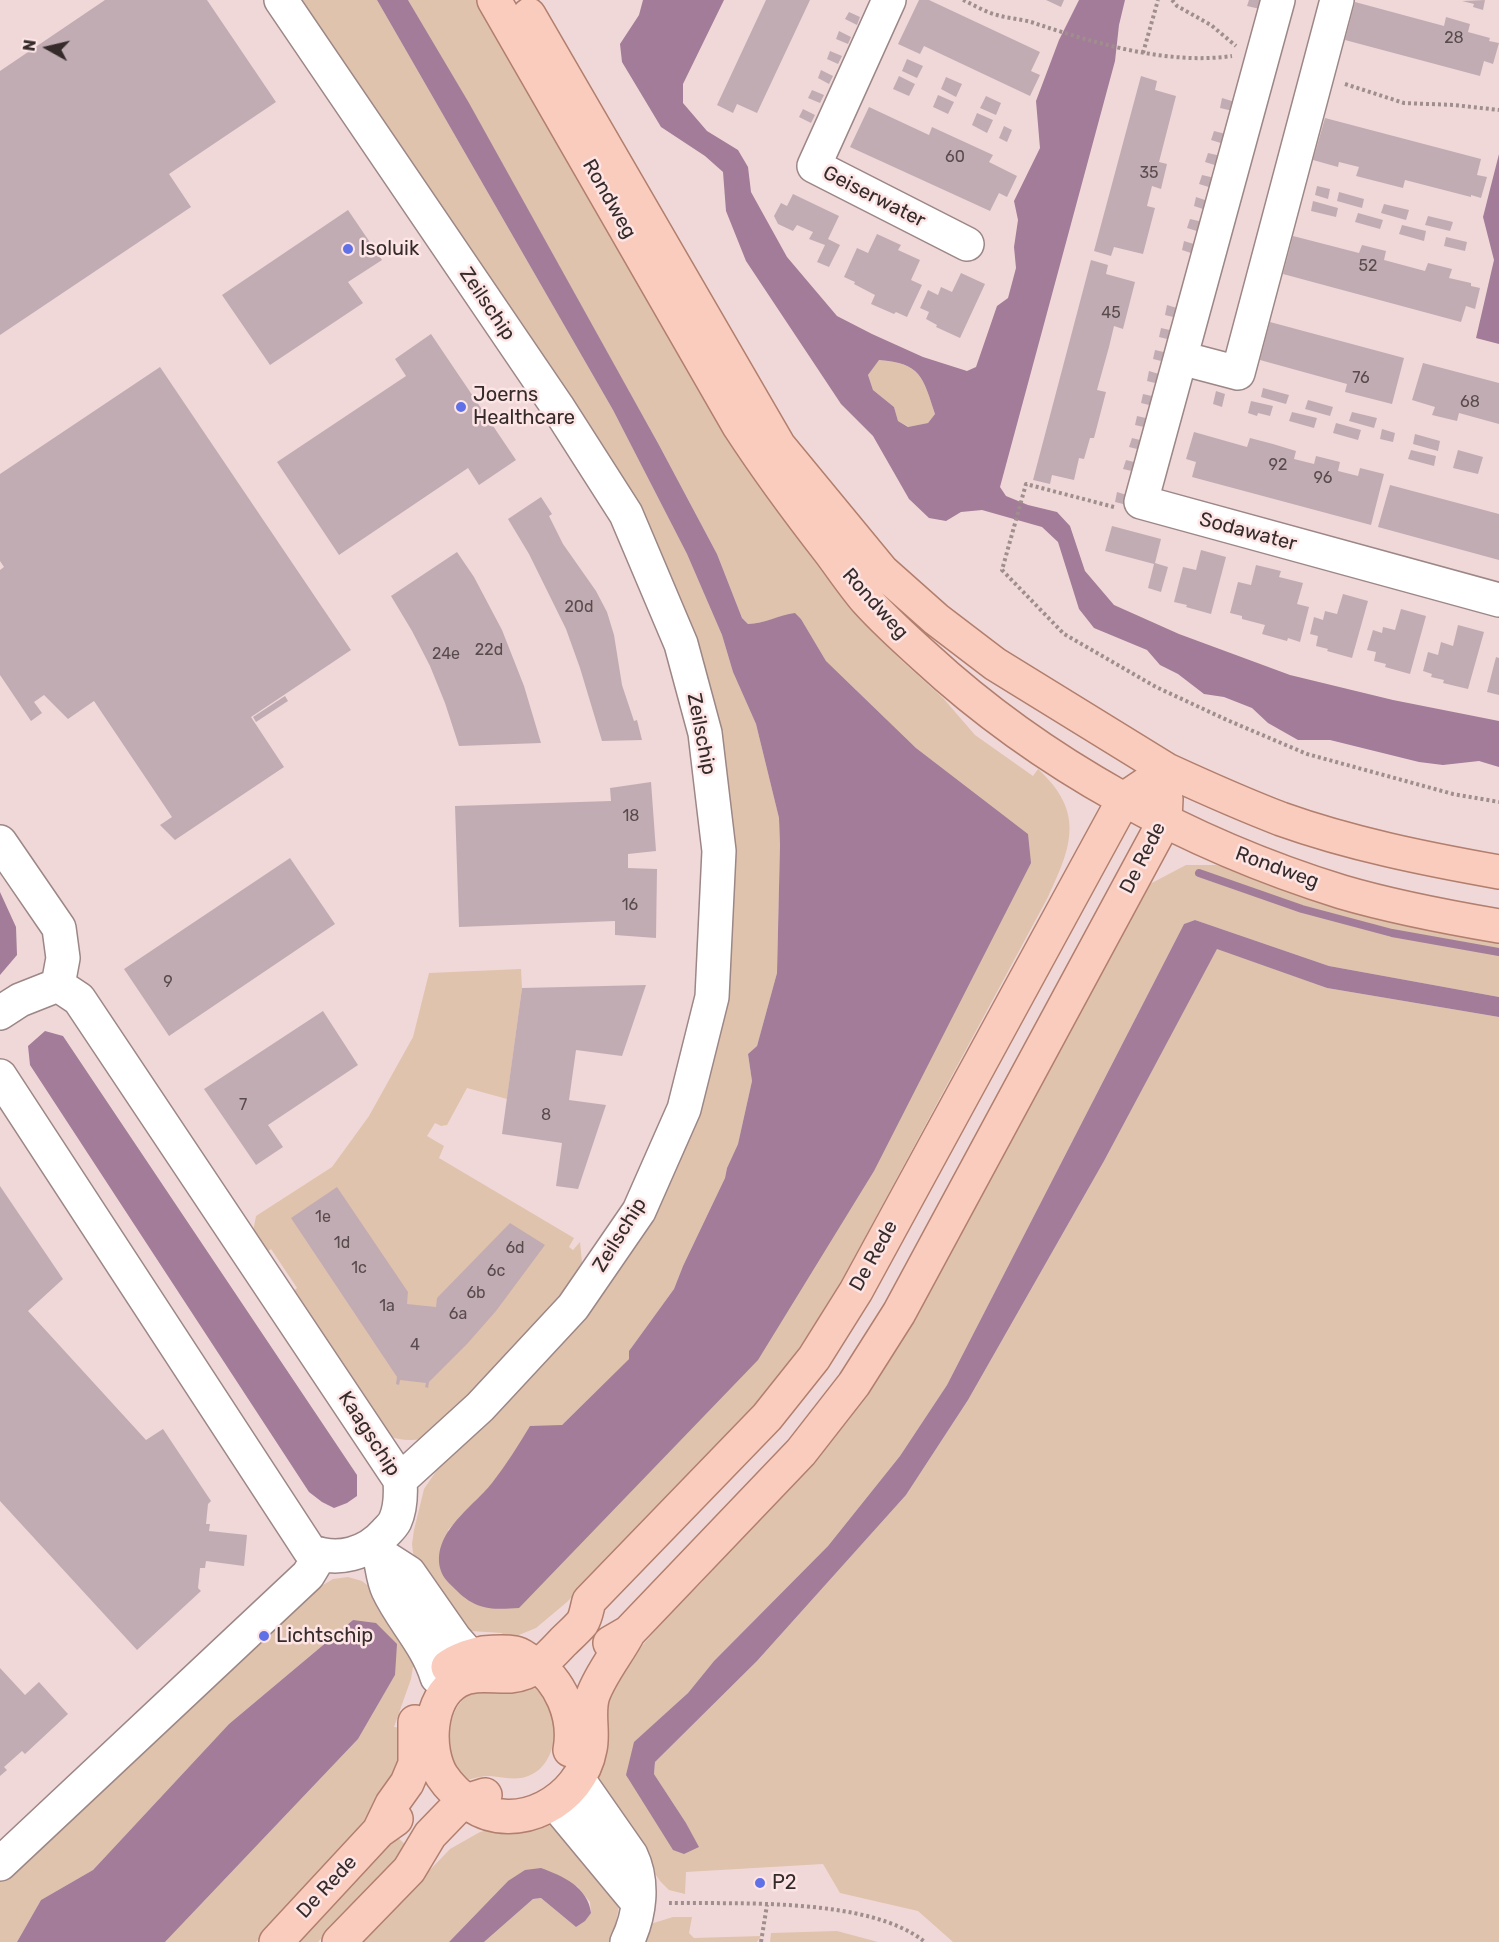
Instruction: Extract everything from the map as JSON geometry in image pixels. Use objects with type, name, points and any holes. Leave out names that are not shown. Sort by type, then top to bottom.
[{"type":"main road","name":"Rondweg","points":[[494,0],[739,426],[779,488],[867,601],[904,638],[977,702],[1060,761],[1165,820],[1237,854],[1342,892],[1451,918],[1499,926]]},
{"type":"main road","name":"Rondweg","points":[[520,0],[779,446],[882,571],[936,619],[995,664],[1167,770],[1219,794],[1293,822],[1390,850],[1499,872]]},
{"type":"main road","name":"De Rede","points":[[528,1660],[583,1621],[589,1601],[767,1417],[814,1358],[861,1280],[1124,799],[1167,770]]},
{"type":"main road","name":"De Rede","points":[[579,1710],[593,1694],[629,1632],[801,1452],[854,1384],[899,1313],[1165,820],[1167,770]]},
{"type":"main road","points":[[339,1942],[409,1869],[440,1851],[474,1819],[476,1807],[485,1795],[509,1796],[525,1793],[586,1764],[591,1748],[579,1710],[528,1660],[495,1652],[470,1656],[451,1664],[441,1685]]},
{"type":"main road","points":[[528,1660],[526,1673],[472,1677],[441,1685],[424,1694],[414,1727],[425,1763],[442,1775],[456,1793],[476,1807],[507,1815],[527,1814],[555,1803],[571,1772]]},
{"type":"main road","name":"De Rede","points":[[276,1942],[379,1831],[392,1804],[425,1763]]},
{"type":"street","name":"Zeilschip","points":[[281,0],[556,406],[626,514],[681,645],[705,733],[719,851],[712,997],[684,1109],[639,1211],[573,1307],[480,1407],[400,1480]]},
{"type":"street","name":"Geiserwater","points":[[889,0],[814,166],[967,244]]},
{"type":"street","points":[[1141,502],[1278,0]]},
{"type":"street","points":[[1181,358],[1238,373],[1337,0]]},
{"type":"street","name":"Sodawater","points":[[1141,502],[1499,600]]},
{"type":"street","points":[[0,842],[59,928],[63,958],[58,985],[20,1000],[0,1013]]},
{"type":"street","name":"Kaagschip","points":[[58,985],[79,999],[400,1480],[402,1497],[394,1522],[378,1550],[354,1554],[320,1555]]},
{"type":"street","points":[[0,1076],[310,1551],[320,1555],[308,1575],[0,1864]]},
{"type":"street","points":[[378,1550],[409,1573],[455,1639],[470,1656]]},
{"type":"street","points":[[378,1550],[387,1589],[428,1655],[441,1685]]},
{"type":"street","points":[[571,1772],[631,1855],[636,1867],[637,1919],[627,1942]]},
{"type":"street","points":[[555,1803],[638,1903]]},
{"type":"path","points":[[963,0],[997,15],[1036,23],[1052,30],[1127,49],[1191,59],[1238,55]]},
{"type":"path","points":[[1143,52],[1158,0]]},
{"type":"path","points":[[1493,110],[1499,110]]},
{"type":"path","points":[[1141,502],[1128,511],[1026,484],[1002,570],[1064,634],[1156,687],[1307,754],[1453,794],[1499,802]]},
{"type":"path","points":[[638,1903],[823,1908],[862,1915],[894,1925],[925,1942]]},
{"type":"path","points":[[761,1942],[767,1905]]},
{"type":"shaded area","points":[[295,0],[377,0],[613,410],[687,554],[722,635],[733,672],[756,724],[779,818],[777,973],[757,1046],[748,1054],[752,1081],[738,1144],[725,1178],[674,1289],[629,1351],[629,1359],[562,1425],[512,1457],[491,1485],[448,1530],[461,1595],[1028,834],[916,748],[826,661],[801,619],[795,614],[754,624],[748,624],[742,618],[717,554],[659,445],[469,104],[408,0],[490,0],[883,641],[943,698],[975,735],[1033,776],[1038,769],[1063,800],[1070,830],[1063,862],[1048,897],[828,1306],[805,1340],[756,1405],[567,1602],[536,1628],[504,1641],[502,1633],[471,1631],[453,1617],[413,1553],[414,1530],[424,1489],[443,1461],[580,1321],[720,982],[682,617]]},
{"type":"shaded area","points":[[377,0],[408,0],[469,103],[717,554],[742,618],[748,624],[754,624],[795,613],[826,661],[916,748],[1028,834],[1031,863],[874,1171],[758,1360],[519,1608],[484,1607],[462,1596],[442,1574],[439,1558],[442,1545],[455,1522],[497,1476],[530,1426],[562,1425],[629,1359],[629,1351],[674,1289],[725,1178],[738,1144],[752,1081],[748,1054],[757,1046],[777,973],[779,818],[756,724],[733,672],[722,635],[687,554],[613,410]]},
{"type":"shaded area","points":[[643,0],[724,0],[683,84],[683,103],[707,131],[738,150],[748,167],[751,192],[787,257],[837,316],[923,357],[967,371],[976,367],[997,306],[1008,298],[1016,268],[1014,247],[1018,220],[1014,201],[1040,148],[1036,101],[1059,40],[1079,0],[1125,0],[1119,25],[1115,61],[1000,487],[1006,496],[1028,505],[1057,512],[1070,526],[1085,571],[1114,605],[1179,634],[1290,675],[1393,700],[1499,721],[1499,767],[1479,761],[1443,765],[1419,762],[1330,740],[1298,740],[1268,723],[1252,708],[1224,697],[1204,694],[1178,674],[1160,665],[1147,650],[1094,628],[1079,609],[1058,542],[1042,527],[982,510],[961,512],[946,521],[929,518],[909,499],[873,436],[841,404],[746,261],[726,211],[723,172],[705,156],[661,127],[622,62],[620,44],[639,15]],"holes":[[[879,360],[904,364],[912,369],[923,381],[935,414],[928,423],[908,427],[898,421],[894,407],[873,390],[868,375]]]},
{"type":"shaded area","points":[[1499,154],[1499,344],[1476,338],[1494,260],[1483,217]]},
{"type":"shaded area","points":[[878,360],[903,364],[918,374],[927,390],[935,414],[928,423],[909,427],[898,421],[894,407],[873,390],[868,375]]},
{"type":"shaded area","points":[[1186,865],[1216,865],[1244,873],[1290,892],[1373,918],[1499,937],[1499,997],[1329,966],[1195,920],[1184,924],[947,1385],[900,1456],[828,1546],[714,1661],[688,1693],[635,1742],[655,1820],[663,1833],[698,1847],[686,1823],[654,1774],[655,1762],[757,1661],[906,1495],[968,1400],[1104,1161],[1217,948],[1327,988],[1499,1017],[1499,1942],[953,1942],[918,1911],[840,1893],[823,1864],[686,1872],[685,1894],[669,1890],[660,1881],[605,1801],[595,1767],[606,1702],[628,1662],[673,1610],[700,1584],[803,1471],[842,1425],[877,1378],[917,1316],[1131,904],[1148,885]]},
{"type":"shaded area","points":[[0,892],[16,927],[17,955],[0,975]]},
{"type":"shaded area","points":[[1195,920],[1329,966],[1499,997],[1499,1017],[1327,988],[1217,949],[1104,1161],[968,1400],[906,1495],[757,1661],[655,1762],[654,1774],[699,1847],[684,1854],[673,1850],[626,1775],[634,1742],[688,1693],[714,1661],[828,1546],[900,1456],[947,1385],[1184,924]]},
{"type":"shaded area","points":[[521,969],[522,988],[507,1099],[467,1088],[447,1125],[441,1126],[435,1123],[427,1136],[444,1146],[439,1158],[574,1238],[569,1247],[573,1250],[580,1242],[583,1273],[499,1370],[421,1439],[408,1440],[388,1436],[290,1294],[297,1288],[271,1249],[264,1254],[252,1237],[256,1216],[332,1167],[369,1116],[413,1037],[429,973]]},
{"type":"shaded area","points":[[45,1031],[63,1036],[357,1475],[357,1496],[347,1503],[334,1508],[309,1492],[30,1065],[28,1046]]},
{"type":"shaded area","points":[[348,1577],[362,1581],[371,1588],[415,1659],[415,1667],[413,1667],[394,1727],[404,1728],[396,1772],[379,1806],[368,1821],[256,1942],[165,1942],[358,1739],[395,1675],[353,1620],[229,1724],[93,1870],[41,1900],[17,1942],[0,1942],[0,1879],[268,1636],[264,1632],[317,1581],[323,1585],[333,1579]]},
{"type":"shaded area","points":[[353,1620],[376,1623],[397,1644],[395,1675],[358,1739],[165,1942],[17,1942],[41,1900],[93,1870],[229,1724]]},
{"type":"shaded area","points":[[536,1688],[550,1708],[554,1725],[551,1751],[542,1766],[536,1772],[523,1777],[487,1776],[467,1780],[458,1769],[452,1756],[449,1737],[453,1717],[463,1700],[470,1694],[480,1691]]},
{"type":"shaded area","points":[[537,1823],[560,1827],[620,1901],[612,1942],[484,1942],[533,1899],[541,1898],[576,1927],[591,1913],[590,1902],[577,1886],[508,1881],[449,1942],[361,1942],[450,1849],[480,1832],[505,1826]]},
{"type":"shaded area","points":[[394,1834],[408,1847],[318,1942],[291,1942]]},
{"type":"shaded area","points":[[541,1868],[566,1879],[580,1889],[589,1904],[591,1913],[585,1921],[576,1927],[541,1898],[533,1899],[484,1942],[449,1942],[508,1881],[525,1870]]},
{"type":"shaded area","points":[[673,1917],[692,1917],[689,1933],[694,1938],[761,1936],[757,1942],[639,1942],[647,1925]]},
{"type":"shaded area","points":[[837,1931],[878,1942],[770,1942],[771,1933]]},
{"type":"building","points":[[105,0],[207,0],[276,102],[169,174],[191,207],[0,335],[0,71]]},
{"type":"building","points":[[766,0],[810,0],[757,113],[737,104],[733,113],[717,105]]},
{"type":"building","points":[[919,0],[929,0],[1040,52],[1031,71],[1040,75],[1030,96],[924,46],[920,54],[898,44]]},
{"type":"building","points":[[1046,0],[1064,0],[1061,7]]},
{"type":"building","points":[[1249,0],[1262,0],[1260,9],[1247,6]]},
{"type":"building","points":[[1485,0],[1483,10],[1473,7],[1474,4],[1462,1]]},
{"type":"building","points":[[1355,2],[1444,26],[1446,17],[1470,24],[1468,32],[1499,43],[1493,64],[1484,61],[1480,76],[1345,40]]},
{"type":"building","points":[[849,12],[860,17],[857,25],[845,19]]},
{"type":"building","points":[[839,31],[851,37],[848,44],[836,39]]},
{"type":"building","points":[[830,51],[842,56],[838,64],[827,59]]},
{"type":"building","points":[[907,59],[923,66],[917,78],[902,71]]},
{"type":"building","points":[[821,70],[833,76],[829,84],[818,78]]},
{"type":"building","points":[[899,76],[915,84],[909,96],[893,89]]},
{"type":"building","points":[[1141,76],[1157,81],[1155,90],[1176,96],[1159,162],[1167,164],[1161,189],[1152,186],[1147,206],[1155,208],[1143,254],[1114,247],[1111,256],[1094,251]]},
{"type":"building","points":[[946,77],[962,84],[956,97],[941,89]]},
{"type":"building","points":[[812,90],[824,95],[820,103],[808,98]]},
{"type":"building","points":[[938,95],[954,102],[948,114],[933,107]]},
{"type":"building","points":[[986,96],[1001,103],[996,115],[980,108]]},
{"type":"building","points":[[1222,98],[1235,102],[1233,111],[1220,108]]},
{"type":"building","points":[[869,107],[929,135],[932,127],[993,155],[989,162],[1017,176],[1007,197],[999,193],[990,211],[850,147]]},
{"type":"building","points":[[803,109],[815,115],[811,123],[799,117]]},
{"type":"building","points":[[977,113],[993,120],[987,133],[972,125]]},
{"type":"building","points":[[1325,118],[1481,159],[1477,175],[1487,177],[1481,198],[1405,180],[1403,188],[1356,176],[1359,167],[1339,162],[1338,167],[1313,160]]},
{"type":"building","points":[[1004,126],[1012,130],[1007,142],[999,138]]},
{"type":"building","points":[[1214,131],[1226,134],[1224,144],[1211,140]]},
{"type":"building","points":[[1208,153],[1221,156],[1218,166],[1205,162]]},
{"type":"building","points":[[1202,175],[1215,178],[1212,188],[1199,184]]},
{"type":"building","points":[[1317,186],[1330,189],[1328,199],[1315,195]]},
{"type":"building","points":[[1339,192],[1364,199],[1362,208],[1337,201]]},
{"type":"building","points":[[793,194],[839,216],[828,239],[840,245],[829,267],[817,262],[825,245],[809,239],[813,232],[797,225],[793,231],[778,224],[774,216],[781,203],[787,206]]},
{"type":"building","points":[[1196,197],[1208,201],[1206,210],[1194,206]]},
{"type":"building","points":[[1313,201],[1338,208],[1336,217],[1311,211]]},
{"type":"building","points":[[1384,204],[1409,210],[1406,220],[1381,213]]},
{"type":"building","points":[[348,210],[382,260],[348,282],[363,303],[270,365],[222,295]]},
{"type":"building","points":[[1358,213],[1383,220],[1380,229],[1355,222]]},
{"type":"building","points":[[1428,216],[1453,222],[1450,231],[1425,225]]},
{"type":"building","points":[[1190,219],[1203,222],[1200,232],[1187,228]]},
{"type":"building","points":[[1402,225],[1426,231],[1424,241],[1399,234]]},
{"type":"building","points":[[877,234],[901,245],[898,250],[920,260],[911,280],[922,285],[907,317],[871,304],[875,295],[844,277],[857,248],[868,253]]},
{"type":"building","points":[[1293,236],[1359,253],[1362,245],[1386,251],[1384,260],[1425,271],[1428,263],[1452,269],[1449,278],[1471,283],[1471,286],[1480,288],[1475,309],[1466,306],[1461,322],[1283,274]]},
{"type":"building","points":[[1446,237],[1467,242],[1465,251],[1444,246]]},
{"type":"building","points":[[1184,241],[1197,245],[1194,254],[1182,250]]},
{"type":"building","points":[[1091,260],[1108,265],[1106,274],[1135,282],[1123,329],[1114,326],[1097,390],[1106,392],[1094,438],[1090,438],[1084,459],[1079,458],[1074,480],[1052,475],[1050,484],[1033,480]]},
{"type":"building","points":[[961,273],[985,284],[960,338],[936,327],[937,325],[926,319],[929,312],[920,308],[928,290],[938,295],[941,287],[952,292]]},
{"type":"building","points":[[1167,305],[1180,309],[1177,318],[1165,315]]},
{"type":"building","points":[[1270,322],[1404,358],[1392,404],[1345,392],[1347,384],[1260,360]]},
{"type":"building","points":[[1161,328],[1174,331],[1171,340],[1159,337]]},
{"type":"building","points":[[431,334],[516,460],[479,485],[468,468],[339,555],[277,462],[406,376],[395,359]]},
{"type":"building","points":[[1155,350],[1168,353],[1165,362],[1153,359]]},
{"type":"building","points":[[1423,363],[1499,383],[1499,424],[1459,413],[1457,421],[1432,415],[1435,407],[1412,400]]},
{"type":"building","points":[[160,367],[351,650],[251,717],[284,767],[175,840],[160,825],[172,817],[94,701],[68,719],[44,695],[34,702],[42,713],[31,721],[0,675],[0,570],[4,567],[0,561],[0,474]]},
{"type":"building","points":[[1149,371],[1162,375],[1159,384],[1147,381]]},
{"type":"building","points":[[1263,388],[1289,395],[1286,404],[1261,397]]},
{"type":"building","points":[[1216,391],[1225,394],[1222,407],[1213,404]]},
{"type":"building","points":[[1143,394],[1156,397],[1153,406],[1141,403]]},
{"type":"building","points":[[1308,400],[1333,407],[1330,416],[1305,409]]},
{"type":"building","points":[[1251,401],[1273,406],[1270,416],[1248,413]]},
{"type":"building","points":[[1292,412],[1317,418],[1314,428],[1289,421]]},
{"type":"building","points":[[1352,412],[1377,418],[1374,428],[1349,421]]},
{"type":"building","points":[[1137,416],[1150,419],[1148,428],[1135,425]]},
{"type":"building","points":[[1336,423],[1361,430],[1358,440],[1333,433]]},
{"type":"building","points":[[1382,429],[1395,433],[1393,442],[1380,439]]},
{"type":"building","points":[[1194,432],[1247,447],[1250,438],[1273,444],[1296,451],[1294,459],[1314,464],[1316,456],[1340,462],[1338,471],[1358,476],[1360,468],[1384,474],[1371,525],[1192,477],[1196,462],[1186,459]]},
{"type":"building","points":[[1415,434],[1440,441],[1438,451],[1413,444]]},
{"type":"building","points":[[1132,438],[1144,441],[1141,450],[1129,447]]},
{"type":"building","points":[[1411,450],[1436,456],[1434,466],[1408,459]]},
{"type":"building","points":[[1458,450],[1483,457],[1478,474],[1453,468]]},
{"type":"building","points":[[1126,460],[1138,463],[1136,472],[1123,469]]},
{"type":"building","points":[[1390,485],[1499,514],[1499,560],[1378,527]]},
{"type":"building","points":[[1117,492],[1130,496],[1127,505],[1115,502]]},
{"type":"building","points":[[541,497],[552,514],[549,516],[563,544],[596,591],[607,612],[614,635],[622,685],[634,721],[637,720],[642,740],[602,741],[566,629],[529,554],[508,519]]},
{"type":"building","points":[[1112,526],[1161,539],[1155,563],[1168,567],[1161,592],[1148,588],[1154,564],[1105,551]]},
{"type":"building","points":[[1201,550],[1226,557],[1211,614],[1174,602],[1183,567],[1196,570]]},
{"type":"building","points":[[457,552],[474,577],[502,630],[524,686],[541,743],[459,746],[430,666],[391,596]]},
{"type":"building","points":[[1256,565],[1281,571],[1279,577],[1303,583],[1297,604],[1309,607],[1300,642],[1262,634],[1265,625],[1230,613],[1238,582],[1251,585]]},
{"type":"building","points":[[1343,594],[1368,601],[1352,658],[1316,646],[1318,636],[1310,634],[1314,617],[1323,620],[1325,611],[1337,614]]},
{"type":"building","points":[[1401,609],[1426,616],[1410,674],[1385,667],[1386,664],[1374,661],[1376,652],[1367,650],[1373,630],[1382,633],[1383,627],[1395,630]]},
{"type":"building","points":[[1458,625],[1484,632],[1468,689],[1443,683],[1444,680],[1431,677],[1432,674],[1423,671],[1428,652],[1438,655],[1441,642],[1453,646]]},
{"type":"building","points":[[1496,657],[1499,658],[1499,695],[1487,692]]},
{"type":"building","points":[[285,696],[288,701],[256,722],[253,717]]},
{"type":"building","points":[[651,782],[656,851],[628,854],[628,868],[657,869],[656,938],[615,935],[615,921],[459,927],[455,806],[611,801],[610,788]]},
{"type":"building","points":[[290,858],[335,924],[169,1036],[124,969]]},
{"type":"building","points":[[646,985],[622,1056],[576,1050],[569,1100],[606,1105],[578,1189],[556,1186],[562,1143],[502,1134],[522,988]]},
{"type":"building","points":[[323,1011],[358,1065],[268,1125],[283,1147],[256,1165],[204,1089]]},
{"type":"building","points":[[0,1186],[63,1279],[28,1311],[146,1440],[163,1429],[211,1501],[208,1504],[206,1524],[210,1524],[209,1531],[247,1535],[244,1566],[206,1561],[205,1568],[200,1568],[198,1588],[201,1591],[137,1650],[0,1501]]},
{"type":"building","points":[[337,1187],[408,1292],[407,1304],[436,1307],[437,1298],[510,1223],[545,1245],[496,1311],[429,1382],[428,1388],[425,1387],[426,1383],[400,1380],[399,1385],[396,1384],[397,1377],[291,1218]]},
{"type":"building","points":[[0,1668],[25,1695],[39,1682],[68,1714],[25,1754],[22,1751],[4,1767],[7,1770],[0,1776]]},
{"type":"waterway","points":[[1199,873],[1302,909],[1392,933],[1499,952]]},
{"type":"place","name":"Isoluik","points":[[348,249]]},
{"type":"place","name":"Joerns Healthcare","points":[[461,407]]},
{"type":"place","name":"Lichtschip","points":[[264,1636]]},
{"type":"place","name":"P2","points":[[760,1883]]}]
